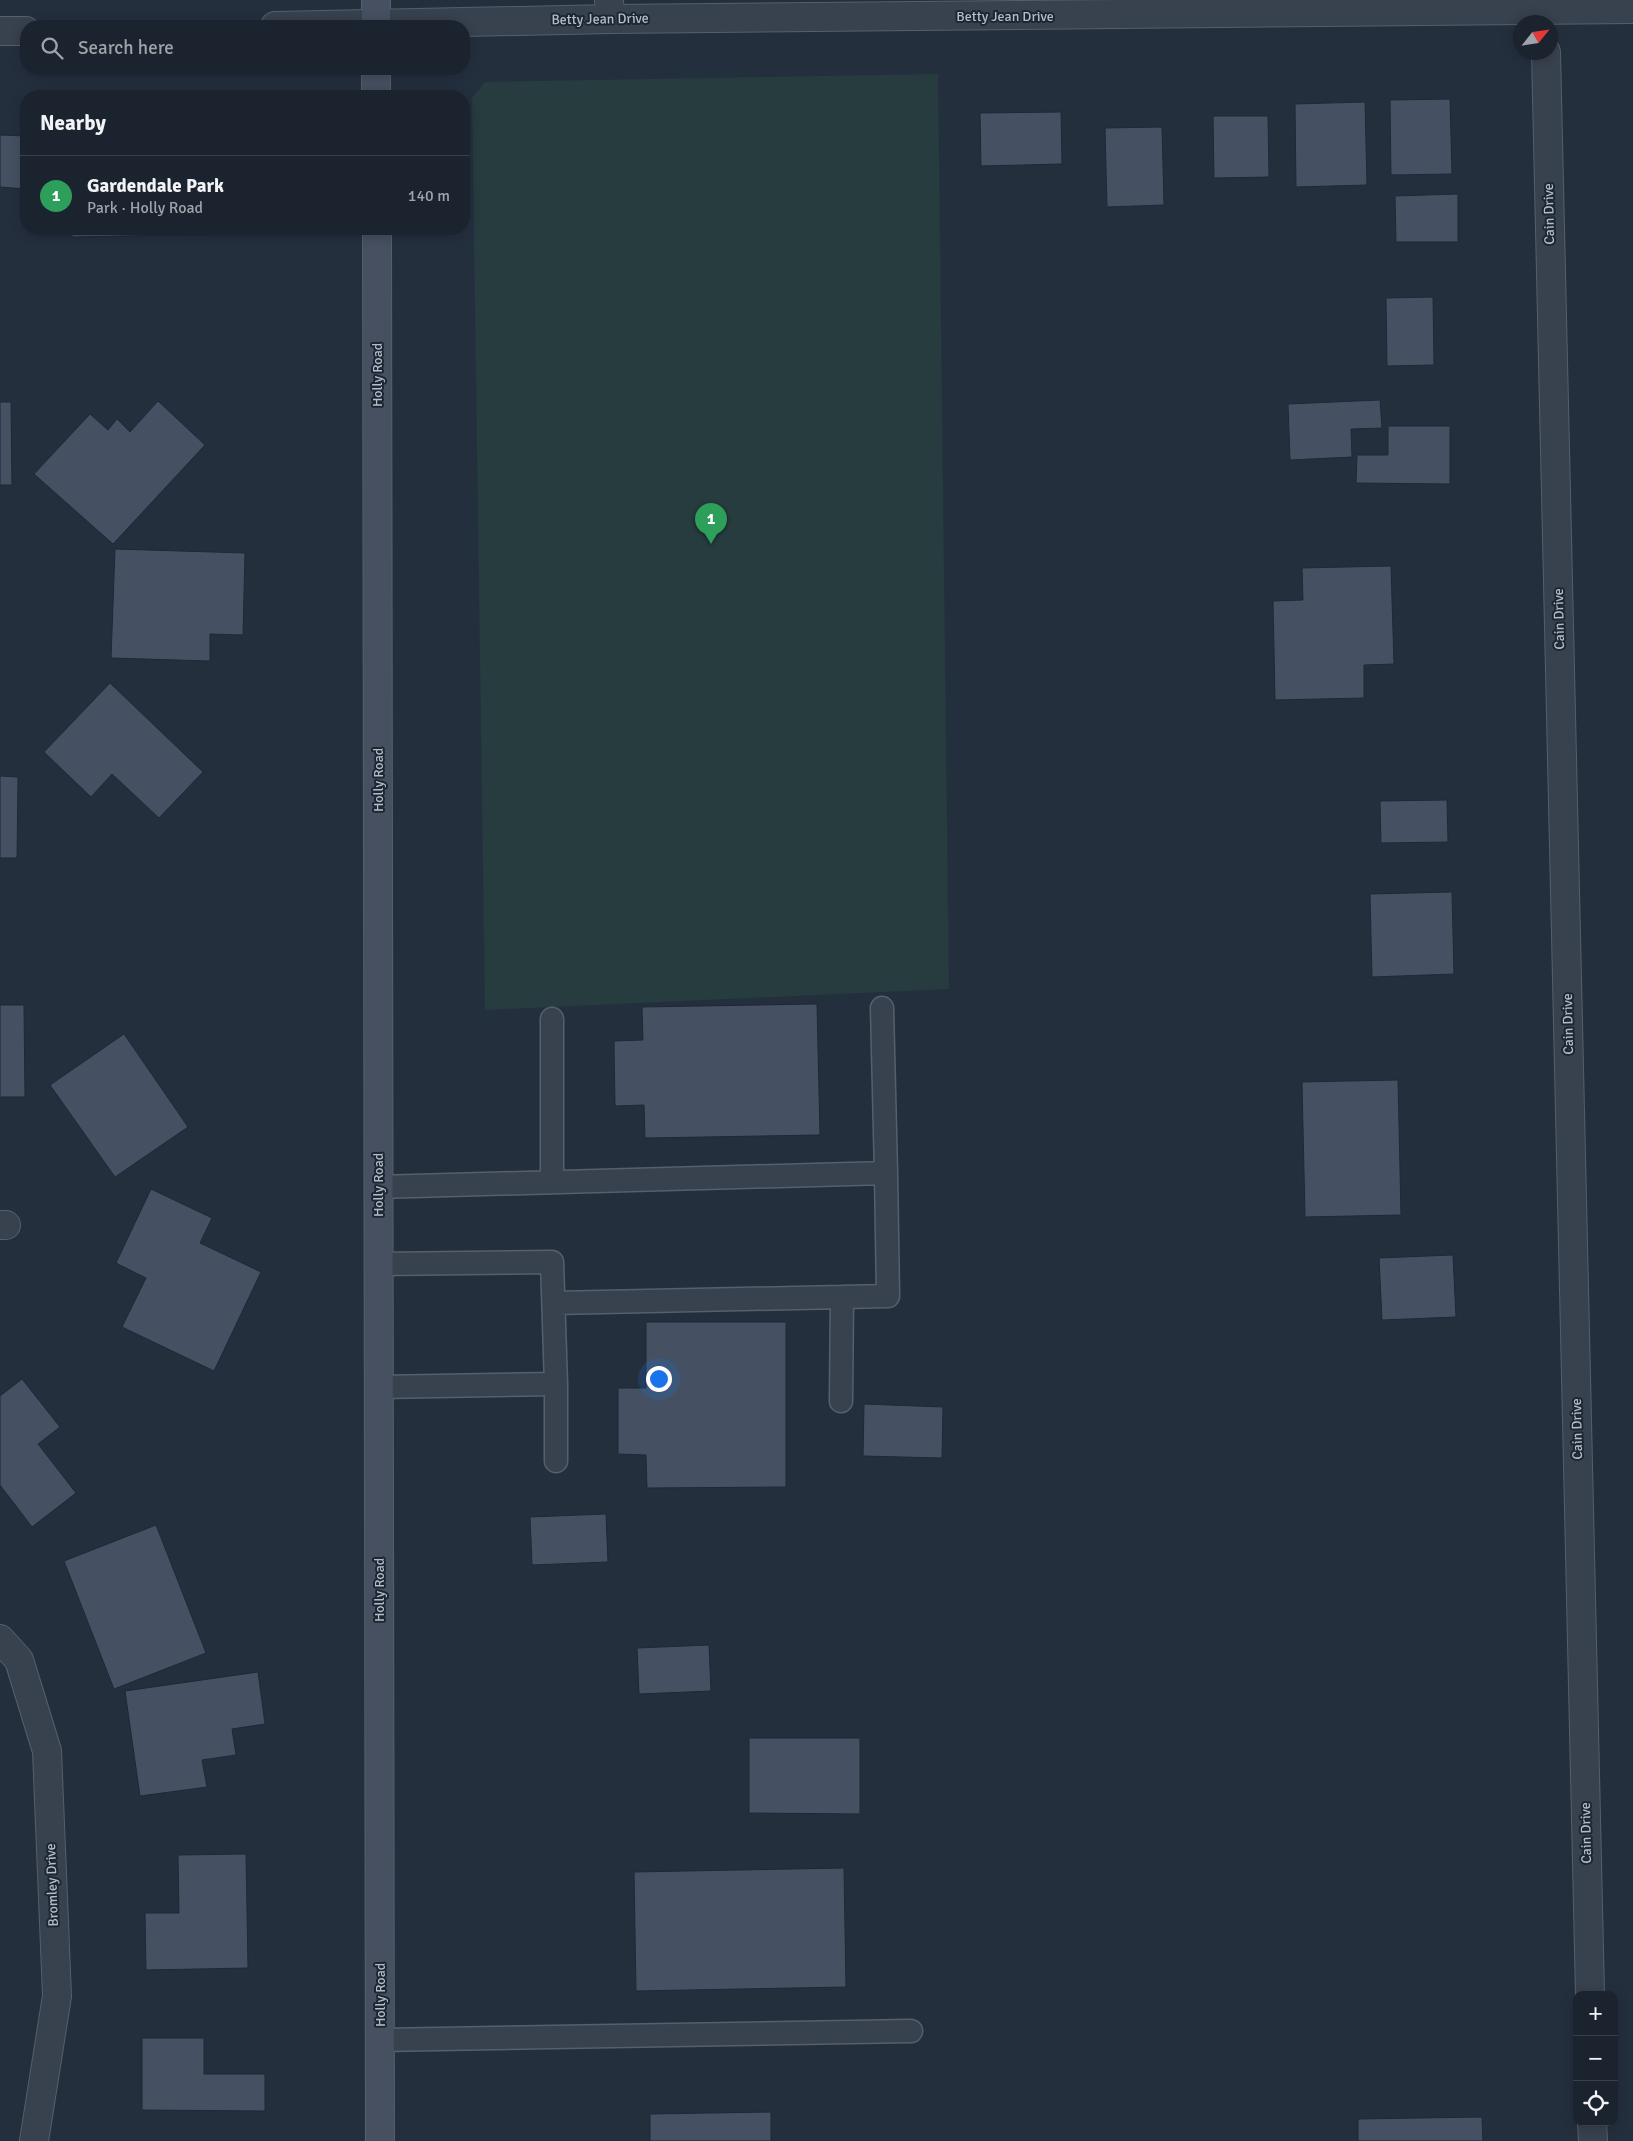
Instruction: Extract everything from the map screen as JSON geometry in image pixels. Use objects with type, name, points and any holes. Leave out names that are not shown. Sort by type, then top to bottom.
[{"type":"main road","points":[[376,75],[376,90]]},
{"type":"main road","name":"Holly Road","points":[[377,235],[380,2141]]},
{"type":"street","name":"Betty Jean Drive","points":[[342,20],[376,17],[609,9],[1633,10]]},
{"type":"street","points":[[0,30],[20,31]]},
{"type":"street","name":"Cain Drive","points":[[1546,60],[1590,1991]]},
{"type":"street","name":"Bromley Drive","points":[[0,1639],[19,1660],[47,1751],[57,1996],[34,2141]]},
{"type":"street","points":[[1592,2126],[1593,2141]]},
{"type":"lane","points":[[555,1303],[888,1296],[882,1008]]},
{"type":"lane","points":[[552,1019],[552,1182]]},
{"type":"lane","points":[[378,1187],[886,1173]]},
{"type":"lane","points":[[378,1264],[552,1262],[555,1303],[556,1461]]},
{"type":"lane","points":[[840,1400],[842,1298]]},
{"type":"lane","points":[[379,1387],[556,1384]]},
{"type":"lane","points":[[380,2040],[910,2031]]},
{"type":"green space","points":[[938,74],[949,989],[485,1010],[472,98],[485,82]]},
{"type":"building","points":[[1450,99],[1452,174],[1391,175],[1390,100]]},
{"type":"building","points":[[1365,102],[1367,185],[1296,187],[1295,104]]},
{"type":"building","points":[[1061,112],[1062,164],[981,166],[980,113]]},
{"type":"building","points":[[1213,116],[1268,116],[1269,177],[1214,178]]},
{"type":"building","points":[[1162,127],[1164,205],[1107,207],[1105,128]]},
{"type":"building","points":[[0,135],[20,136],[20,189],[0,187]]},
{"type":"building","points":[[1458,194],[1458,242],[1396,242],[1395,196]]},
{"type":"building","points":[[72,235],[177,235],[72,237]]},
{"type":"building","points":[[1433,297],[1434,365],[1387,366],[1386,298]]},
{"type":"building","points":[[1380,400],[1382,428],[1351,429],[1352,457],[1290,460],[1288,404]]},
{"type":"building","points":[[158,401],[205,445],[113,544],[34,474],[90,414],[108,430],[117,419],[130,432]]},
{"type":"building","points":[[0,402],[11,402],[12,485],[0,485]]},
{"type":"building","points":[[1388,426],[1450,426],[1450,484],[1356,483],[1357,455],[1388,455]]},
{"type":"building","points":[[115,549],[245,553],[243,635],[210,634],[210,661],[111,658]]},
{"type":"building","points":[[1391,566],[1394,664],[1364,665],[1364,698],[1275,700],[1273,601],[1303,600],[1302,568]]},
{"type":"building","points":[[110,683],[203,772],[159,818],[112,774],[91,797],[44,752]]},
{"type":"building","points":[[0,776],[18,777],[17,858],[0,858]]},
{"type":"building","points":[[1447,800],[1448,842],[1381,843],[1380,801]]},
{"type":"building","points":[[1452,892],[1454,974],[1372,977],[1370,894]]},
{"type":"building","points":[[817,1004],[820,1135],[645,1138],[644,1105],[615,1106],[614,1041],[643,1040],[642,1007]]},
{"type":"building","points":[[0,1005],[24,1005],[25,1097],[0,1097]]},
{"type":"building","points":[[124,1034],[188,1127],[115,1177],[50,1085]]},
{"type":"building","points":[[1398,1080],[1401,1215],[1305,1217],[1302,1082]]},
{"type":"building","points":[[151,1189],[212,1218],[200,1243],[261,1272],[214,1371],[122,1327],[146,1278],[116,1263]]},
{"type":"building","points":[[1453,1255],[1456,1317],[1382,1320],[1379,1258]]},
{"type":"building","points":[[646,1322],[786,1322],[786,1487],[647,1488],[646,1455],[618,1454],[618,1388],[646,1388]]},
{"type":"building","points":[[22,1379],[60,1427],[38,1444],[76,1493],[32,1527],[0,1485],[0,1396]]},
{"type":"building","points":[[864,1404],[943,1407],[942,1458],[863,1456]]},
{"type":"building","points":[[606,1514],[608,1562],[532,1565],[530,1517]]},
{"type":"building","points":[[156,1525],[206,1653],[114,1689],[64,1561]]},
{"type":"building","points":[[709,1645],[711,1691],[639,1694],[637,1648]]},
{"type":"building","points":[[258,1672],[265,1724],[232,1729],[236,1755],[202,1760],[207,1787],[140,1796],[125,1691]]},
{"type":"building","points":[[749,1738],[860,1738],[860,1814],[749,1813]]},
{"type":"building","points":[[246,1854],[248,1968],[146,1970],[145,1913],[179,1913],[178,1855]]},
{"type":"building","points":[[844,1868],[846,1987],[636,1991],[634,1872]]},
{"type":"building","points":[[142,2038],[204,2038],[204,2074],[265,2074],[265,2111],[142,2110]]},
{"type":"building","points":[[771,2112],[771,2141],[650,2141],[650,2114]]},
{"type":"building","points":[[1482,2117],[1483,2141],[1358,2141],[1358,2119]]},
{"type":"place","name":"Gardendale Park","points":[[711,544]]}]
